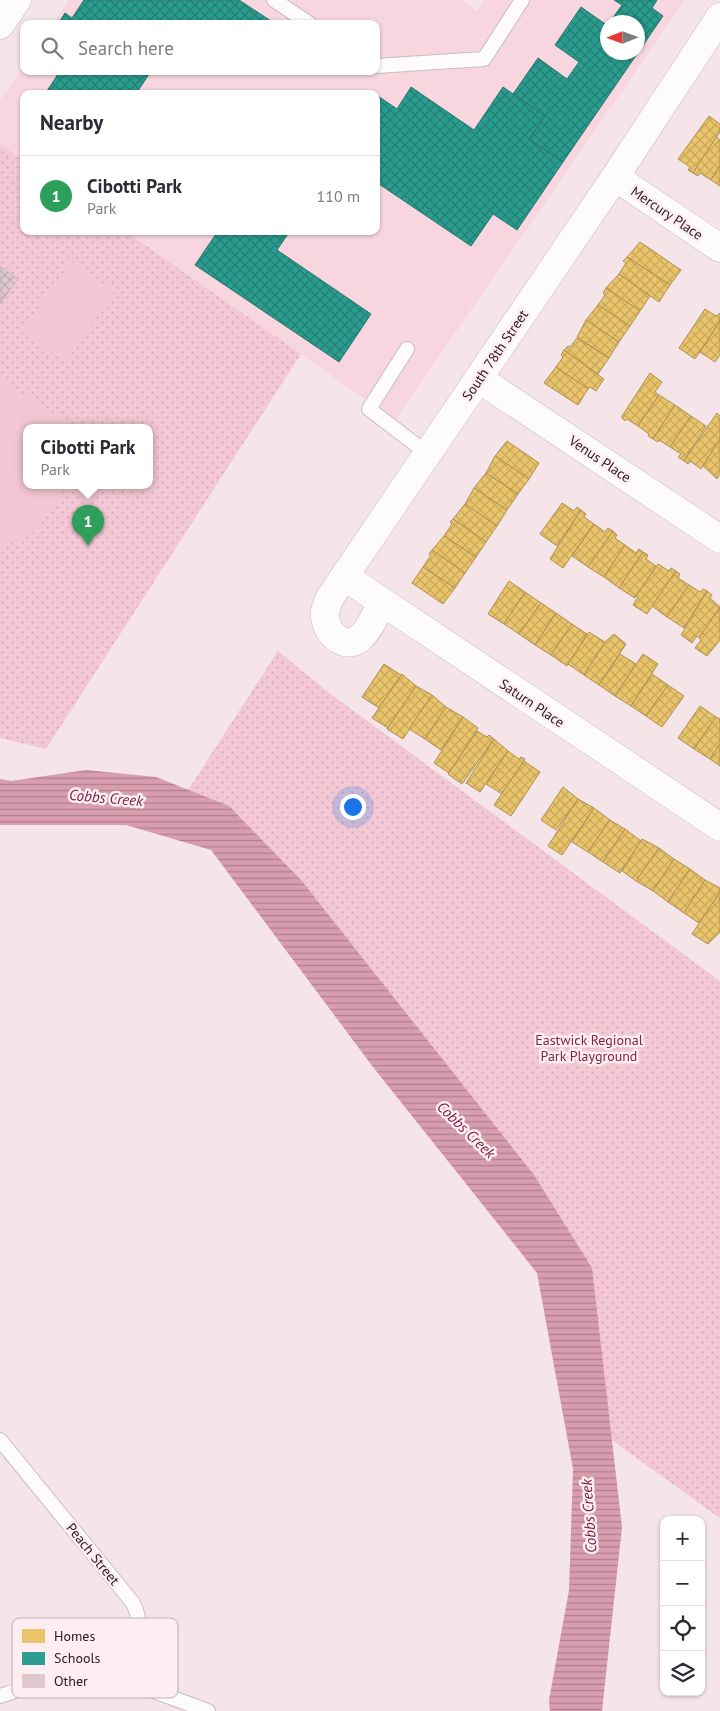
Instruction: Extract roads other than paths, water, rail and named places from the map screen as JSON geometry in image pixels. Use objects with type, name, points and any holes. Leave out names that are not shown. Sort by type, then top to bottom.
[{"type":"street","points":[[0,26],[17,0]]},
{"type":"street","name":"South 78th Street","points":[[382,604],[362,637],[352,643],[343,643],[335,638],[326,623],[325,612],[329,599],[615,177],[720,16]]},
{"type":"street","name":"Mercury Place","points":[[615,177],[720,248]]},
{"type":"street","name":"Venus Place","points":[[479,379],[720,539]]},
{"type":"street","name":"Saturn Place","points":[[344,577],[720,827]]},
{"type":"lane","points":[[274,0],[304,20]]},
{"type":"lane","points":[[380,66],[484,59],[522,0]]},
{"type":"lane","points":[[407,349],[369,409],[428,454]]},
{"type":"lane","name":"Peach Street","points":[[0,1440],[133,1603],[139,1618]]},
{"type":"lane","points":[[169,1698],[208,1711]]},
{"type":"water","name":"Cobbs Creek","points":[[86,770],[156,777],[229,806],[301,880],[534,1175],[592,1268],[622,1527],[602,1711],[550,1711],[549,1700],[569,1590],[573,1469],[537,1273],[373,1067],[211,850],[126,825],[0,825],[0,779],[11,781]]},
{"type":"place","name":"Cibotti Park","points":[[88,546]]},
{"type":"park label","name":"Eastwick Regional Park Playground","points":[[589,1048]]}]
